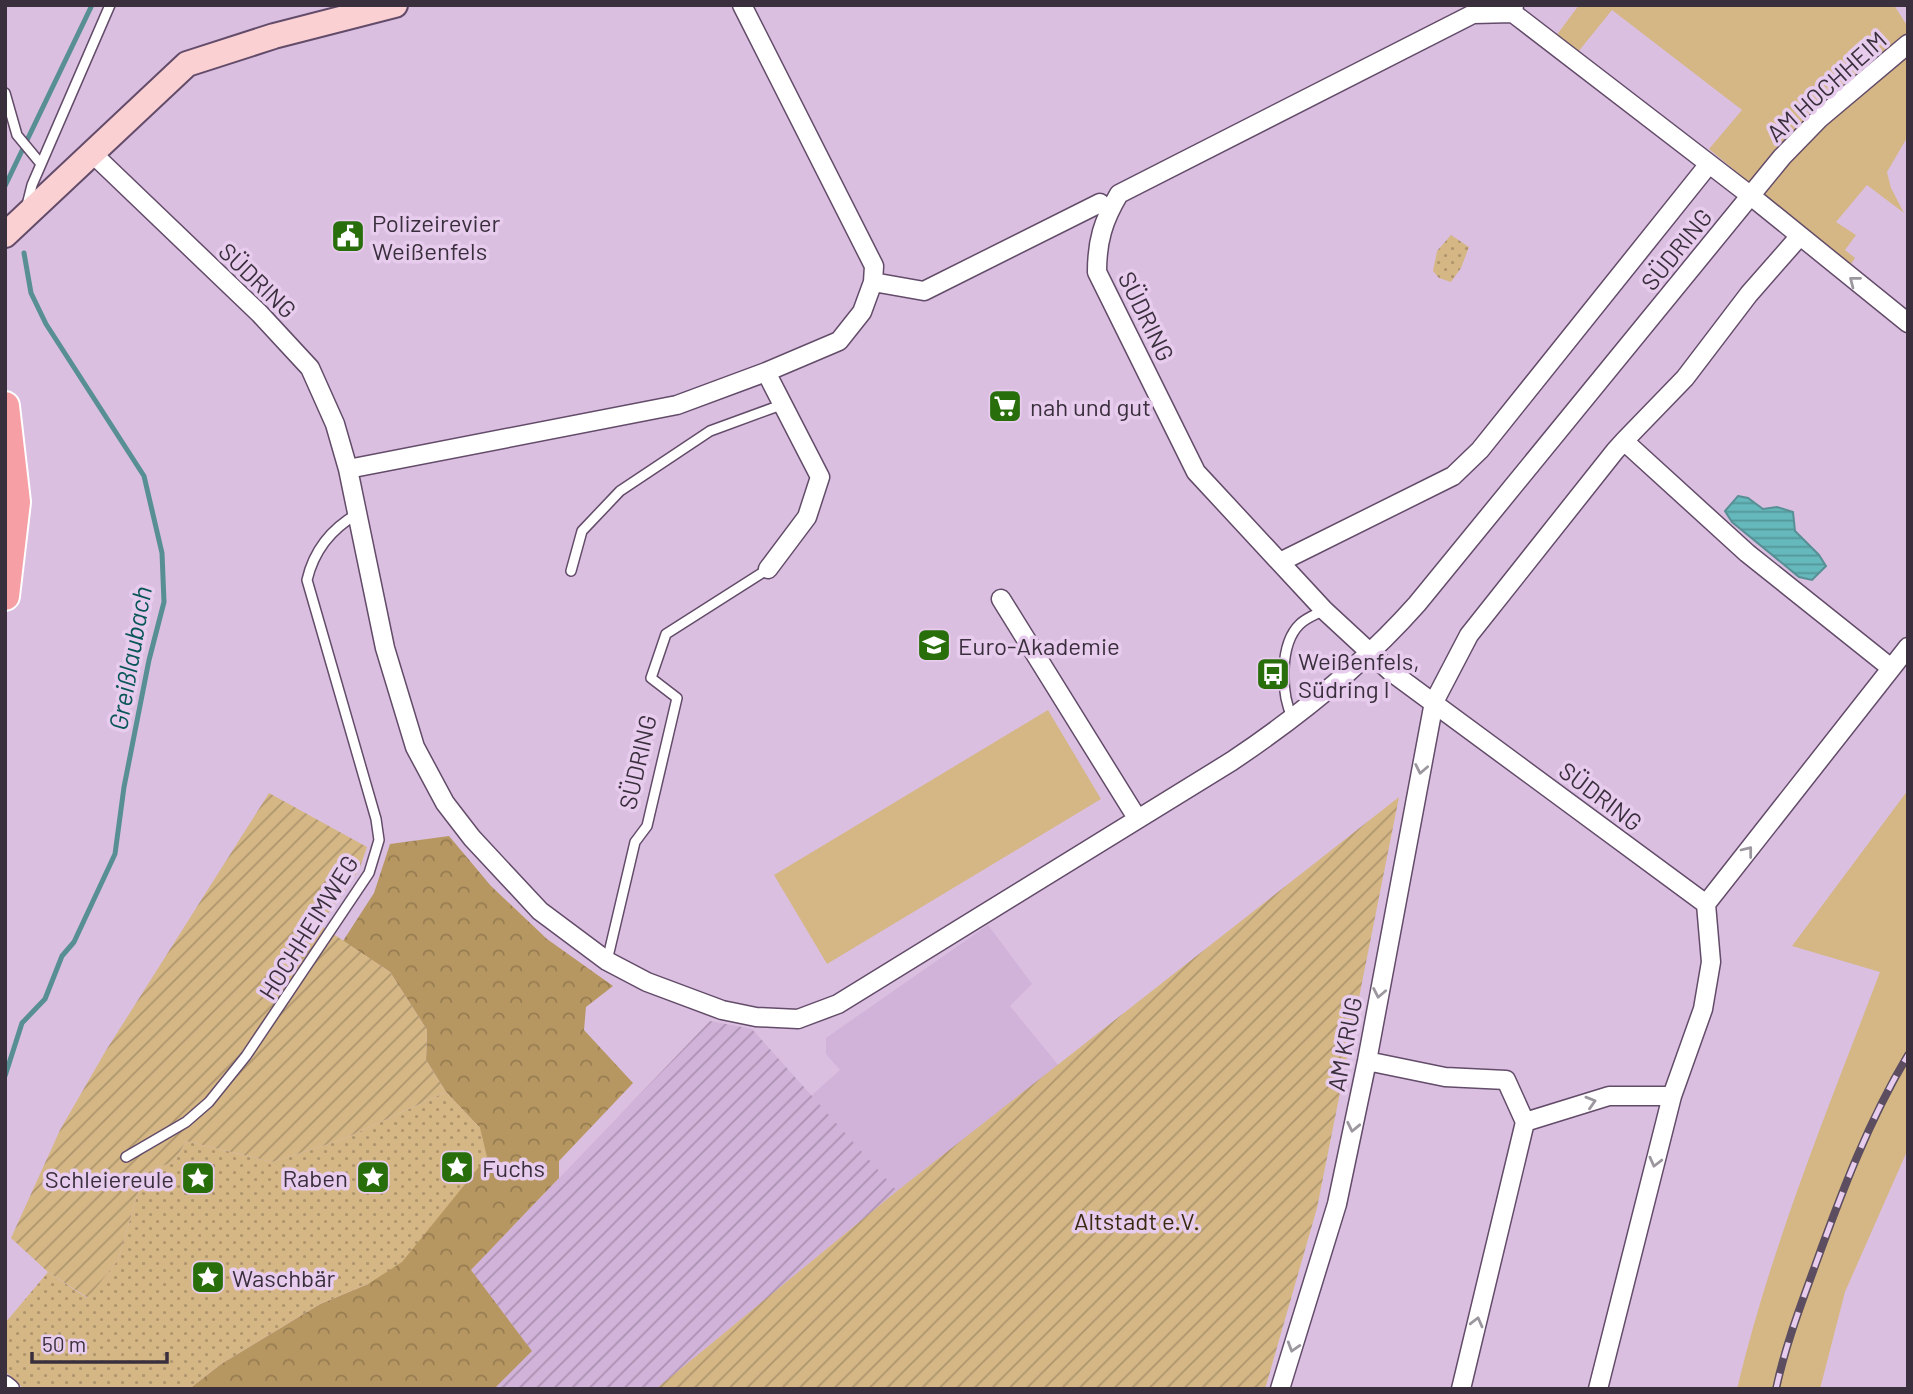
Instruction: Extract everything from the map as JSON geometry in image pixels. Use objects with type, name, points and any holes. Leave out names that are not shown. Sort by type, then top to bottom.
[{"type":"main road","points":[[5,405],[16,502],[5,596]]},
{"type":"street","points":[[5,235],[187,64],[274,36],[395,5]]},
{"type":"street","points":[[348,469],[677,405],[839,341],[862,312],[873,282],[874,267],[742,5]]},
{"type":"street","name":"SÜDRING","points":[[1706,904],[1370,655],[1324,610],[1196,472],[1097,272],[1097,243],[1105,217],[1119,194],[1462,19],[1473,14],[1513,9],[1908,323]]},
{"type":"street","name":"AM HOCHHEIM","points":[[1751,196],[1808,129],[1908,44]]},
{"type":"street","name":"SÜDRING","points":[[93,154],[260,314],[310,368],[335,425],[348,469],[385,648],[415,747],[445,803],[472,838],[540,911],[607,961],[647,982],[722,1010],[756,1017],[798,1019],[838,1004],[1232,761],[1370,655],[1417,604],[1751,196]]},
{"type":"street","points":[[1280,562],[1453,476],[1480,450],[1709,164]]},
{"type":"street","points":[[873,282],[924,292],[1100,203]]},
{"type":"street","points":[[1434,702],[1469,635],[1624,442],[1685,379],[1749,294],[1799,237]]},
{"type":"street","name":"SÜDRING","points":[[766,372],[820,477],[807,517],[768,569]]},
{"type":"street","points":[[1624,442],[1754,559],[1891,668]]},
{"type":"street","points":[[1001,599],[1138,818]]},
{"type":"street","points":[[1598,1389],[1672,1096],[1705,997],[1711,962],[1706,904],[1908,647]]},
{"type":"street","name":"AM KRUG","points":[[1280,1389],[1337,1204],[1367,1061],[1434,702]]},
{"type":"street","points":[[1367,1061],[1445,1077],[1506,1080],[1525,1122],[1461,1389]]},
{"type":"street","points":[[1525,1122],[1609,1096],[1672,1096]]},
{"type":"street","points":[[5,1385],[10,1389]]},
{"type":"lane","points":[[25,217],[32,185],[110,5]]},
{"type":"lane","points":[[5,93],[17,135],[41,164]]},
{"type":"lane","points":[[571,571],[582,531],[620,491],[710,431],[782,405]]},
{"type":"lane","name":"HOCHHEIMWEG","points":[[126,1157],[186,1122],[209,1102],[246,1056],[369,873],[379,840],[376,819],[307,580],[311,561],[328,536],[357,514]]},
{"type":"lane","name":"SÜDRING","points":[[607,961],[635,842],[647,826],[677,698],[651,678],[666,634],[768,569]]},
{"type":"lane","points":[[1292,717],[1282,688],[1291,637],[1300,624],[1324,610]]},
{"type":"shaded area","points":[[1738,496],[1748,498],[1763,509],[1777,507],[1793,512],[1795,531],[1826,566],[1812,580],[1799,577],[1732,522],[1725,511]]},
{"type":"shaded area","points":[[988,925],[1032,984],[1010,1006],[1059,1066],[897,1191],[811,1096],[840,1070],[826,1054],[826,1038]]},
{"type":"shaded area","points":[[710,1021],[752,1029],[897,1191],[656,1389],[494,1389],[532,1351],[471,1270]]},
{"type":"green space","points":[[1579,5],[1894,5],[1908,27],[1908,136],[1887,172],[1891,188],[1904,213],[1867,185],[1836,222],[1856,235],[1845,250],[1855,258],[1850,266],[1709,149],[1742,110],[1612,10],[1578,52],[1556,36]]},
{"type":"green space","points":[[1451,235],[1469,247],[1461,268],[1451,282],[1439,278],[1433,271],[1437,251]]},
{"type":"green space","points":[[1048,710],[1101,799],[827,964],[774,875]]},
{"type":"green space","points":[[1908,790],[1908,1149],[1845,1292],[1820,1389],[1737,1389],[1783,1230],[1880,972],[1792,946]]},
{"type":"green space","points":[[269,793],[367,847],[359,870],[320,925],[390,972],[427,1030],[426,1060],[446,1092],[341,1140],[272,1162],[186,1141],[174,1162],[144,1172],[118,1260],[88,1298],[48,1272],[11,1238],[60,1130],[105,1052]]},
{"type":"green space","name":"Altstadt e.V.","points":[[1399,797],[1317,1208],[1265,1389],[656,1389],[897,1191]]},
{"type":"green space","points":[[449,836],[491,886],[547,939],[613,986],[586,1007],[584,1030],[633,1083],[559,1161],[559,1178],[471,1270],[532,1351],[494,1389],[189,1389],[221,1364],[320,1304],[368,1284],[480,1128],[446,1092],[426,1060],[427,1030],[390,972],[343,941],[374,893],[390,844]]},
{"type":"green space","points":[[446,1092],[480,1128],[487,1157],[402,1262],[368,1284],[320,1304],[221,1364],[189,1389],[24,1389],[5,1371],[5,1323],[48,1272],[87,1298],[118,1260],[144,1172],[174,1162],[186,1141],[272,1162],[341,1140]]},
{"type":"waterway","name":"Greißlaubach","points":[[5,186],[92,5]]},
{"type":"waterway","name":"Greißlaubach","points":[[5,1076],[22,1023],[45,999],[62,956],[74,942],[115,854],[124,787],[149,660],[164,602],[162,553],[144,476],[46,324],[31,293],[24,253]]},
{"type":"railway","points":[[1776,1389],[1798,1312],[1845,1185],[1880,1106],[1908,1055]]},
{"type":"place","name":"Polizeirevier Weißenfels","points":[[348,236]]},
{"type":"place","name":"nah und gut","points":[[1005,406]]},
{"type":"place","name":"Euro-Akademie","points":[[934,645]]},
{"type":"place","name":"Weißenfels, Südring I","points":[[1273,674]]},
{"type":"place","name":"Fuchs","points":[[457,1167]]},
{"type":"place","name":"Raben","points":[[373,1177]]},
{"type":"place","name":"Schleiereule","points":[[198,1178]]},
{"type":"place","name":"Waschbär","points":[[208,1277]]}]
